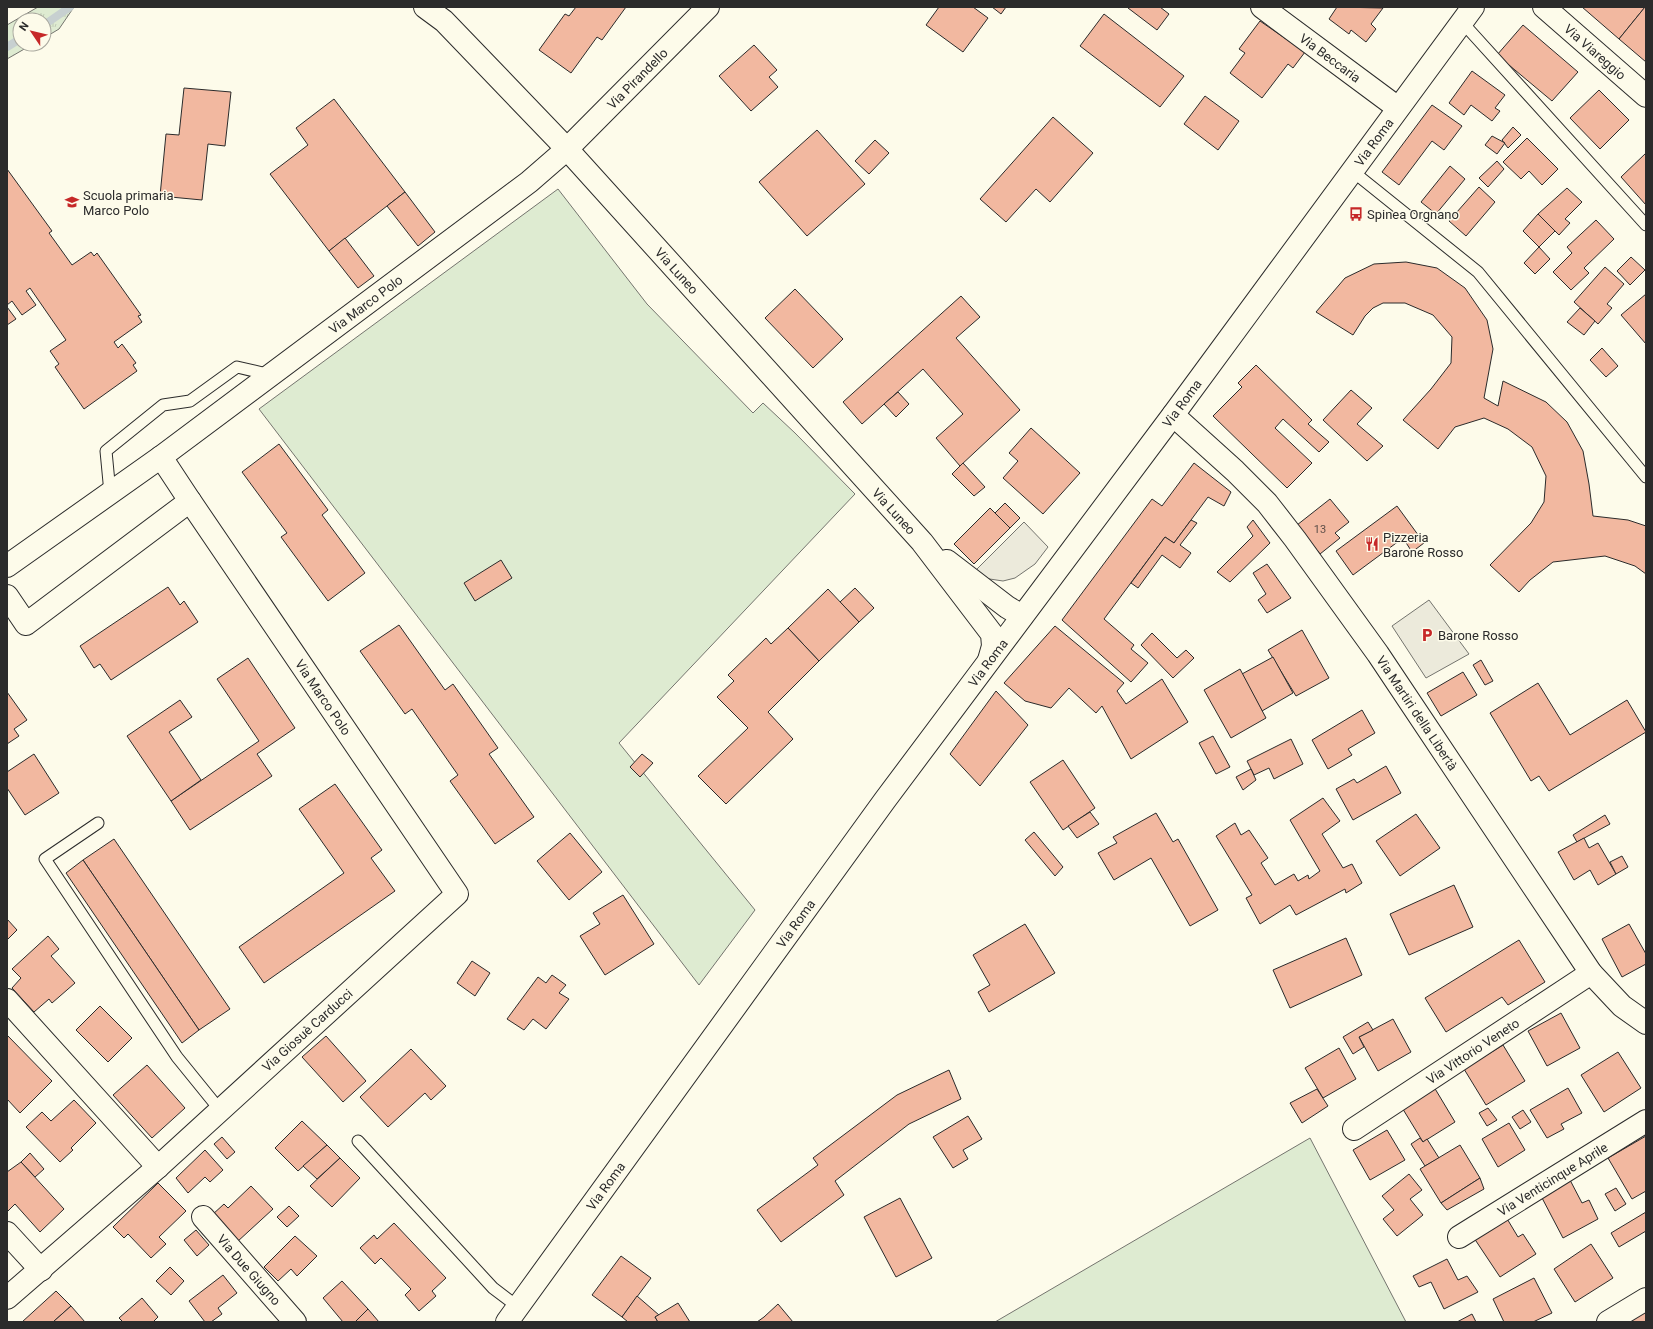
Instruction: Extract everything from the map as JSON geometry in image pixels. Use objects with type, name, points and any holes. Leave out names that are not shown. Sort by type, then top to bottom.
[{"type":"street","name":"Via Luneo","points":[[426,7],[444,21],[567,149],[922,542],[992,634],[993,646],[990,660]]},
{"type":"street","name":"Via Pirandello","points":[[567,149],[708,7]]},
{"type":"street","name":"Via Beccaria","points":[[1262,7],[1398,108]]},
{"type":"street","name":"Via Viareggio","points":[[1544,7],[1646,96]]},
{"type":"street","name":"Via Roma","points":[[513,1314],[885,800],[1172,415],[1467,14]]},
{"type":"street","name":"Via Marco Polo","points":[[7,566],[162,457],[529,182],[567,149]]},
{"type":"street","name":"Via Martiri della Libertà","points":[[1172,415],[1240,476],[1267,503],[1295,539],[1378,654],[1591,973],[1622,1006],[1646,1023]]},
{"type":"street","name":"Via Marco Polo","points":[[162,457],[190,501],[457,894]]},
{"type":"street","points":[[7,596],[26,624],[190,501]]},
{"type":"street","name":"Via Luneo","points":[[922,542],[1007,607],[1022,616]]},
{"type":"street","name":"Via Giosuè Carducci","points":[[7,1298],[158,1167],[457,894]]},
{"type":"street","name":"Via Vittorio Veneto","points":[[1354,1129],[1591,973]]},
{"type":"street","points":[[7,1000],[158,1167]]},
{"type":"street","name":"Via Venticinque Aprile","points":[[1459,1237],[1646,1121]]},
{"type":"street","name":"Via Due Giugno","points":[[203,1217],[295,1322]]},
{"type":"street","points":[[7,1233],[41,1270]]},
{"type":"street","points":[[1608,1322],[1646,1299]]},
{"type":"lane","points":[[1467,14],[1646,225]]},
{"type":"lane","points":[[1352,170],[1478,272],[1646,477]]},
{"type":"lane","points":[[110,493],[106,450],[163,405],[190,401],[237,367],[271,375]]},
{"type":"lane","points":[[98,823],[45,859],[177,1057],[220,1110]]},
{"type":"lane","points":[[358,1141],[493,1288],[513,1314]]},
{"type":"green space","points":[[38,7],[74,7],[59,29],[52,33],[52,12],[29,12]]},
{"type":"green space","points":[[12,22],[12,52],[19,52],[7,59],[7,25]]},
{"type":"green space","points":[[558,189],[647,304],[753,413],[763,403],[855,494],[619,743],[755,910],[699,985],[259,409]]},
{"type":"green space","points":[[1310,1138],[1406,1322],[995,1322]]},
{"type":"shaded area","points":[[1024,522],[1048,547],[1035,564],[1015,578],[1003,581],[983,578],[974,572]]},
{"type":"shaded area","name":"Barone Rosso","points":[[1429,600],[1469,654],[1426,678],[1392,626]]},
{"type":"building","points":[[576,7],[626,7],[602,40],[597,37],[571,73],[539,50],[565,14],[569,16]]},
{"type":"building","points":[[939,7],[973,7],[988,18],[963,52],[926,25]]},
{"type":"building","points":[[992,7],[1006,7],[1001,14]]},
{"type":"building","points":[[1160,7],[1169,14],[1157,30],[1128,8]]},
{"type":"building","points":[[1337,7],[1383,8],[1371,24],[1376,29],[1366,42],[1351,30],[1349,34],[1329,19]]},
{"type":"building","points":[[1582,7],[1645,7],[1619,39]]},
{"type":"building","points":[[1646,7],[1646,62],[1619,39]]},
{"type":"building","points":[[1104,14],[1184,76],[1160,107],[1080,46]]},
{"type":"building","points":[[1260,21],[1305,52],[1293,68],[1288,64],[1262,98],[1230,73],[1245,53],[1239,49]]},
{"type":"building","points":[[1523,25],[1578,72],[1552,101],[1497,55]]},
{"type":"building","points":[[754,45],[777,70],[769,77],[778,87],[751,111],[719,76]]},
{"type":"building","points":[[1472,71],[1505,95],[1495,108],[1500,111],[1492,121],[1471,105],[1464,115],[1449,103]]},
{"type":"building","points":[[184,88],[231,92],[225,146],[208,144],[202,200],[160,196],[166,134],[179,135]]},
{"type":"building","points":[[1599,90],[1629,120],[1600,149],[1570,118]]},
{"type":"building","points":[[1205,96],[1239,121],[1218,150],[1184,124]]},
{"type":"building","points":[[334,99],[405,192],[329,251],[270,174],[308,145],[296,128]]},
{"type":"building","points":[[1432,105],[1462,126],[1444,150],[1432,141],[1399,185],[1382,172]]},
{"type":"building","points":[[1053,117],[1093,153],[1050,202],[1036,189],[1006,222],[980,199]]},
{"type":"building","points":[[1513,127],[1521,135],[1508,148],[1502,140]]},
{"type":"building","points":[[817,130],[865,184],[807,236],[759,182]]},
{"type":"building","points":[[1492,136],[1505,143],[1497,154],[1485,145]]},
{"type":"building","points":[[1527,138],[1558,169],[1542,185],[1529,171],[1521,179],[1503,162]]},
{"type":"building","points":[[875,140],[889,153],[869,174],[855,161]]},
{"type":"building","points":[[1646,153],[1646,205],[1621,177]]},
{"type":"building","points":[[1497,161],[1504,169],[1488,187],[1479,178]]},
{"type":"building","points":[[1450,166],[1465,179],[1436,214],[1421,202]]},
{"type":"building","points":[[7,169],[52,231],[49,233],[72,265],[91,252],[94,256],[97,253],[141,315],[138,316],[142,322],[114,342],[118,348],[122,344],[136,363],[133,365],[137,371],[84,409],[55,367],[59,364],[50,351],[66,340],[30,288],[26,291],[36,305],[22,315],[12,301],[7,305]]},
{"type":"building","points":[[1479,187],[1495,202],[1466,236],[1449,221]]},
{"type":"building","points":[[1567,188],[1582,202],[1565,219],[1570,223],[1559,235],[1538,214]]},
{"type":"building","points":[[405,192],[435,232],[418,246],[387,206]]},
{"type":"building","points":[[1538,214],[1555,231],[1539,247],[1523,231]]},
{"type":"building","points":[[1596,220],[1614,239],[1584,268],[1589,273],[1571,290],[1553,272],[1572,253],[1567,247]]},
{"type":"building","points":[[345,238],[374,276],[358,288],[329,251]]},
{"type":"building","points":[[1539,247],[1550,259],[1535,274],[1524,263]]},
{"type":"building","points":[[1631,257],[1645,270],[1630,285],[1617,271]]},
{"type":"building","points":[[1406,262],[1437,268],[1465,288],[1487,320],[1493,349],[1484,398],[1498,406],[1503,381],[1546,402],[1567,422],[1583,451],[1593,516],[1628,520],[1646,526],[1646,574],[1635,566],[1605,556],[1553,562],[1530,580],[1519,592],[1490,565],[1531,523],[1544,502],[1546,476],[1532,447],[1508,429],[1484,418],[1455,427],[1438,449],[1403,420],[1431,389],[1451,363],[1452,337],[1433,315],[1405,303],[1383,303],[1373,308],[1365,316],[1353,335],[1316,312],[1345,278],[1374,264]]},
{"type":"building","points":[[1605,267],[1624,284],[1607,304],[1612,308],[1598,324],[1574,302]]},
{"type":"building","points":[[795,289],[843,339],[813,368],[765,318]]},
{"type":"building","points":[[1646,294],[1646,344],[1621,315]]},
{"type":"building","points":[[961,296],[980,317],[956,338],[1020,410],[960,466],[936,438],[963,414],[923,369],[862,424],[843,402]]},
{"type":"building","points":[[7,307],[16,319],[7,325]]},
{"type":"building","points":[[1580,308],[1595,321],[1584,335],[1567,322]]},
{"type":"building","points":[[1602,348],[1618,366],[1606,377],[1590,360]]},
{"type":"building","points":[[1256,365],[1312,420],[1308,424],[1329,442],[1319,452],[1283,419],[1275,428],[1312,463],[1287,488],[1213,416],[1242,387],[1238,383]]},
{"type":"building","points":[[1351,390],[1372,408],[1357,424],[1383,446],[1367,461],[1323,420]]},
{"type":"building","points":[[898,392],[909,404],[896,417],[884,404]]},
{"type":"building","points":[[1031,428],[1080,473],[1043,514],[1003,478],[1018,461],[1009,453]]},
{"type":"building","points":[[279,444],[328,510],[322,515],[365,573],[328,601],[281,537],[287,533],[242,472]]},
{"type":"building","points":[[963,463],[985,487],[974,496],[952,474]]},
{"type":"building","points":[[1194,463],[1231,492],[1224,506],[1208,497],[1174,543],[1165,537],[1104,619],[1134,645],[1131,649],[1148,663],[1131,682],[1062,620],[1152,499],[1162,506]]},
{"type":"building","points":[[1330,499],[1349,522],[1335,533],[1340,538],[1320,554],[1297,525]]},
{"type":"building","points":[[1005,503],[1020,518],[1010,528],[995,513]]},
{"type":"building","points":[[1397,506],[1424,543],[1412,552],[1403,538],[1353,575],[1336,551]]},
{"type":"building","points":[[990,508],[1010,528],[974,564],[954,544]]},
{"type":"building","points":[[1191,520],[1197,523],[1180,545],[1191,553],[1180,568],[1162,555],[1138,588],[1131,583],[1165,537],[1174,543]]},
{"type":"building","points":[[1253,520],[1270,543],[1230,582],[1217,572],[1253,536],[1247,527]]},
{"type":"building","points":[[501,560],[512,578],[475,601],[464,583]]},
{"type":"building","points":[[1267,564],[1291,598],[1267,613],[1258,600],[1266,594],[1253,573]]},
{"type":"building","points":[[168,587],[180,605],[184,601],[198,622],[111,680],[100,664],[94,668],[80,646]]},
{"type":"building","points":[[855,588],[874,608],[859,622],[840,602]]},
{"type":"building","points":[[828,589],[859,622],[819,661],[788,628]]},
{"type":"building","points":[[399,625],[445,690],[453,684],[498,748],[489,754],[534,817],[495,844],[450,781],[458,775],[412,709],[405,714],[360,651]]},
{"type":"building","points":[[1055,626],[1124,683],[1117,691],[1126,704],[1162,679],[1188,722],[1131,759],[1102,706],[1096,713],[1069,688],[1051,708],[1025,701],[1004,683]]},
{"type":"building","points":[[788,628],[819,661],[768,712],[793,739],[726,804],[698,776],[748,728],[717,697],[734,681],[728,675],[766,638],[771,644]]},
{"type":"building","points":[[1302,630],[1329,678],[1296,696],[1268,650]]},
{"type":"building","points":[[1152,633],[1177,658],[1186,650],[1194,658],[1173,678],[1141,645]]},
{"type":"building","points":[[1273,657],[1293,693],[1262,711],[1242,674]]},
{"type":"building","points":[[248,658],[295,728],[257,754],[272,776],[190,830],[171,801],[259,741],[217,679]]},
{"type":"building","points":[[1481,660],[1493,681],[1485,685],[1473,665]]},
{"type":"building","points":[[1240,669],[1266,718],[1231,738],[1204,690]]},
{"type":"building","points":[[1463,672],[1477,695],[1441,716],[1427,693]]},
{"type":"building","points":[[1538,683],[1570,735],[1627,700],[1646,732],[1549,791],[1539,776],[1531,781],[1490,713]]},
{"type":"building","points":[[996,691],[1028,725],[980,786],[950,754]]},
{"type":"building","points":[[7,692],[27,720],[14,729],[19,736],[7,744]]},
{"type":"building","points":[[180,700],[192,717],[169,732],[201,780],[171,801],[127,736]]},
{"type":"building","points":[[1362,710],[1375,733],[1348,749],[1352,755],[1328,769],[1312,740]]},
{"type":"building","points":[[1213,736],[1230,767],[1216,774],[1199,743]]},
{"type":"building","points":[[1291,739],[1303,764],[1274,779],[1269,768],[1254,775],[1247,761]]},
{"type":"building","points":[[34,754],[59,793],[25,815],[7,788],[7,772]]},
{"type":"building","points":[[642,754],[653,763],[640,777],[630,767]]},
{"type":"building","points":[[1063,760],[1095,808],[1063,830],[1030,782]]},
{"type":"building","points":[[1386,766],[1401,793],[1353,820],[1336,789],[1354,779],[1357,783]]},
{"type":"building","points":[[1251,769],[1256,780],[1243,790],[1236,777]]},
{"type":"building","points":[[335,784],[382,850],[371,858],[395,891],[264,983],[239,947],[344,873],[299,809]]},
{"type":"building","points":[[1323,798],[1340,821],[1322,834],[1343,868],[1352,864],[1362,883],[1346,893],[1345,889],[1296,915],[1290,905],[1260,924],[1246,898],[1252,895],[1216,836],[1235,823],[1241,835],[1249,830],[1268,858],[1261,863],[1275,885],[1294,874],[1298,881],[1308,875],[1309,879],[1320,871],[1290,820]]},
{"type":"building","points":[[1090,812],[1099,824],[1077,838],[1068,826]]},
{"type":"building","points":[[1156,813],[1173,842],[1178,839],[1218,910],[1190,926],[1151,858],[1114,880],[1098,853],[1117,843],[1113,837]]},
{"type":"building","points":[[1416,814],[1440,848],[1400,876],[1376,841]]},
{"type":"building","points":[[1605,815],[1610,824],[1577,842],[1573,835]]},
{"type":"building","points":[[1034,832],[1063,867],[1055,876],[1025,840]]},
{"type":"building","points":[[570,833],[602,872],[569,900],[537,861]]},
{"type":"building","points":[[1584,838],[1589,848],[1598,843],[1616,874],[1598,885],[1590,870],[1574,880],[1558,852]]},
{"type":"building","points":[[114,839],[230,1009],[199,1030],[83,860]]},
{"type":"building","points":[[1622,856],[1628,867],[1616,874],[1610,862]]},
{"type":"building","points":[[83,860],[199,1030],[182,1043],[66,873]]},
{"type":"building","points":[[1454,885],[1473,927],[1409,955],[1390,914]]},
{"type":"building","points":[[623,895],[654,944],[605,975],[580,936],[600,924],[593,913]]},
{"type":"building","points":[[7,919],[17,930],[7,940]]},
{"type":"building","points":[[1025,924],[1055,973],[989,1012],[978,992],[990,985],[973,955]]},
{"type":"building","points":[[1629,924],[1646,954],[1646,964],[1622,977],[1602,939]]},
{"type":"building","points":[[48,936],[59,949],[51,956],[75,983],[52,1003],[49,999],[34,1012],[12,988],[21,978],[12,969]]},
{"type":"building","points":[[1346,938],[1362,975],[1290,1008],[1273,970]]},
{"type":"building","points":[[1519,940],[1545,982],[1508,1005],[1502,997],[1446,1032],[1425,998]]},
{"type":"building","points":[[472,961],[490,973],[475,996],[457,983]]},
{"type":"building","points":[[552,975],[566,985],[559,993],[569,999],[546,1029],[533,1019],[524,1030],[507,1019],[538,977],[546,983]]},
{"type":"building","points":[[100,1006],[132,1038],[108,1062],[76,1030]]},
{"type":"building","points":[[1561,1013],[1580,1048],[1547,1066],[1528,1031]]},
{"type":"building","points":[[1393,1019],[1411,1052],[1378,1071],[1359,1037]]},
{"type":"building","points":[[1368,1022],[1373,1030],[1359,1037],[1364,1047],[1353,1054],[1343,1037]]},
{"type":"building","points":[[7,1035],[52,1081],[20,1113],[7,1099]]},
{"type":"building","points":[[326,1036],[366,1081],[343,1102],[302,1057]]},
{"type":"building","points":[[1503,1045],[1525,1081],[1486,1105],[1464,1069]]},
{"type":"building","points":[[1339,1048],[1356,1079],[1323,1098],[1305,1068]]},
{"type":"building","points":[[411,1049],[446,1086],[431,1100],[425,1093],[388,1127],[360,1097]]},
{"type":"building","points":[[1618,1052],[1641,1088],[1604,1112],[1581,1075]]},
{"type":"building","points":[[147,1065],[185,1108],[152,1138],[113,1095]]},
{"type":"building","points":[[949,1070],[961,1099],[909,1124],[835,1181],[844,1195],[781,1242],[757,1210],[818,1165],[813,1158],[897,1095]]},
{"type":"building","points":[[1434,1087],[1455,1122],[1423,1142],[1401,1106]]},
{"type":"building","points":[[1568,1088],[1582,1113],[1561,1124],[1564,1129],[1547,1138],[1530,1110]]},
{"type":"building","points":[[1317,1089],[1328,1106],[1302,1123],[1290,1103]]},
{"type":"building","points":[[74,1100],[96,1123],[71,1148],[73,1150],[60,1162],[26,1127],[42,1112],[51,1121]]},
{"type":"building","points":[[1488,1108],[1497,1120],[1487,1126],[1479,1113]]},
{"type":"building","points":[[1523,1110],[1531,1122],[1520,1129],[1512,1117]]},
{"type":"building","points":[[968,1116],[982,1139],[963,1150],[968,1159],[953,1168],[933,1137]]},
{"type":"building","points":[[302,1121],[327,1145],[298,1171],[275,1148]]},
{"type":"building","points":[[1509,1123],[1525,1150],[1498,1167],[1482,1139]]},
{"type":"building","points":[[1387,1130],[1405,1160],[1370,1180],[1353,1150]]},
{"type":"building","points":[[1646,1136],[1646,1191],[1632,1199],[1608,1158]]},
{"type":"building","points":[[222,1137],[235,1152],[227,1159],[214,1144]]},
{"type":"building","points":[[1420,1138],[1423,1142],[1427,1139],[1439,1158],[1425,1166],[1411,1144]]},
{"type":"building","points":[[327,1145],[340,1158],[317,1179],[303,1166]]},
{"type":"building","points":[[1460,1145],[1480,1178],[1441,1203],[1420,1169]]},
{"type":"building","points":[[205,1150],[223,1170],[210,1182],[205,1177],[188,1193],[176,1178]]},
{"type":"building","points":[[30,1153],[44,1169],[35,1177],[21,1162]]},
{"type":"building","points":[[340,1158],[360,1178],[332,1207],[310,1186]]},
{"type":"building","points":[[21,1162],[64,1209],[40,1232],[15,1204],[7,1212],[7,1172]]},
{"type":"building","points":[[1409,1174],[1422,1190],[1410,1199],[1423,1215],[1397,1236],[1383,1219],[1394,1210],[1382,1196]]},
{"type":"building","points":[[1480,1178],[1484,1189],[1447,1210],[1441,1203]]},
{"type":"building","points":[[1570,1180],[1582,1203],[1589,1200],[1598,1219],[1563,1238],[1541,1196]]},
{"type":"building","points":[[158,1183],[186,1211],[159,1237],[166,1244],[151,1258],[128,1234],[124,1238],[113,1227]]},
{"type":"building","points":[[251,1186],[273,1209],[237,1242],[212,1215],[224,1204],[228,1208]]},
{"type":"building","points":[[1616,1188],[1626,1204],[1615,1211],[1605,1194]]},
{"type":"building","points":[[900,1198],[932,1258],[896,1277],[864,1217]]},
{"type":"building","points":[[289,1206],[299,1216],[287,1227],[277,1217]]},
{"type":"building","points":[[1646,1212],[1646,1231],[1619,1247],[1611,1233]]},
{"type":"building","points":[[1506,1217],[1518,1237],[1523,1234],[1536,1254],[1500,1277],[1474,1238]]},
{"type":"building","points":[[394,1223],[446,1278],[432,1291],[436,1296],[419,1311],[405,1295],[411,1289],[381,1258],[375,1264],[360,1248],[374,1235],[377,1239]]},
{"type":"building","points":[[196,1230],[209,1245],[197,1256],[184,1240]]},
{"type":"building","points":[[295,1236],[317,1256],[297,1276],[291,1269],[278,1281],[264,1267]]},
{"type":"building","points":[[1591,1244],[1613,1278],[1575,1302],[1554,1269]]},
{"type":"building","points":[[621,1256],[651,1278],[622,1317],[592,1295]]},
{"type":"building","points":[[1447,1259],[1458,1280],[1467,1276],[1478,1292],[1444,1309],[1431,1282],[1419,1287],[1413,1276]]},
{"type":"building","points":[[170,1267],[184,1281],[171,1295],[156,1281]]},
{"type":"building","points":[[223,1275],[237,1293],[218,1308],[222,1314],[211,1322],[205,1322],[189,1301]]},
{"type":"building","points":[[1534,1278],[1552,1313],[1533,1322],[1504,1322],[1493,1299]]},
{"type":"building","points":[[342,1281],[368,1309],[355,1322],[343,1322],[323,1298]]},
{"type":"building","points":[[56,1291],[71,1306],[53,1322],[22,1322]]},
{"type":"building","points":[[637,1296],[659,1315],[655,1317],[658,1322],[628,1322],[622,1317]]},
{"type":"building","points":[[142,1298],[158,1317],[153,1322],[123,1322],[119,1318]]},
{"type":"building","points":[[678,1303],[690,1322],[658,1322],[655,1317]]},
{"type":"building","points":[[778,1304],[793,1322],[757,1322],[764,1317]]},
{"type":"building","points":[[71,1306],[85,1322],[53,1322]]},
{"type":"building","points":[[368,1309],[379,1322],[355,1322]]},
{"type":"building","points":[[1646,1311],[1646,1322],[1632,1322],[1631,1319]]},
{"type":"building","points":[[1472,1314],[1476,1322],[1457,1322]]},
{"type":"waterway","points":[[52,19],[70,7]]},
{"type":"waterway","points":[[7,47],[12,44]]},
{"type":"place","name":"Scuola primaria Marco Polo","points":[[72,202]]},
{"type":"place","name":"Spinea Orgnano","points":[[1356,214]]},
{"type":"place","name":"Pizzeria Barone Rosso","points":[[1372,544]]},
{"type":"place","name":"Barone Rosso","points":[[1427,635]]}]
